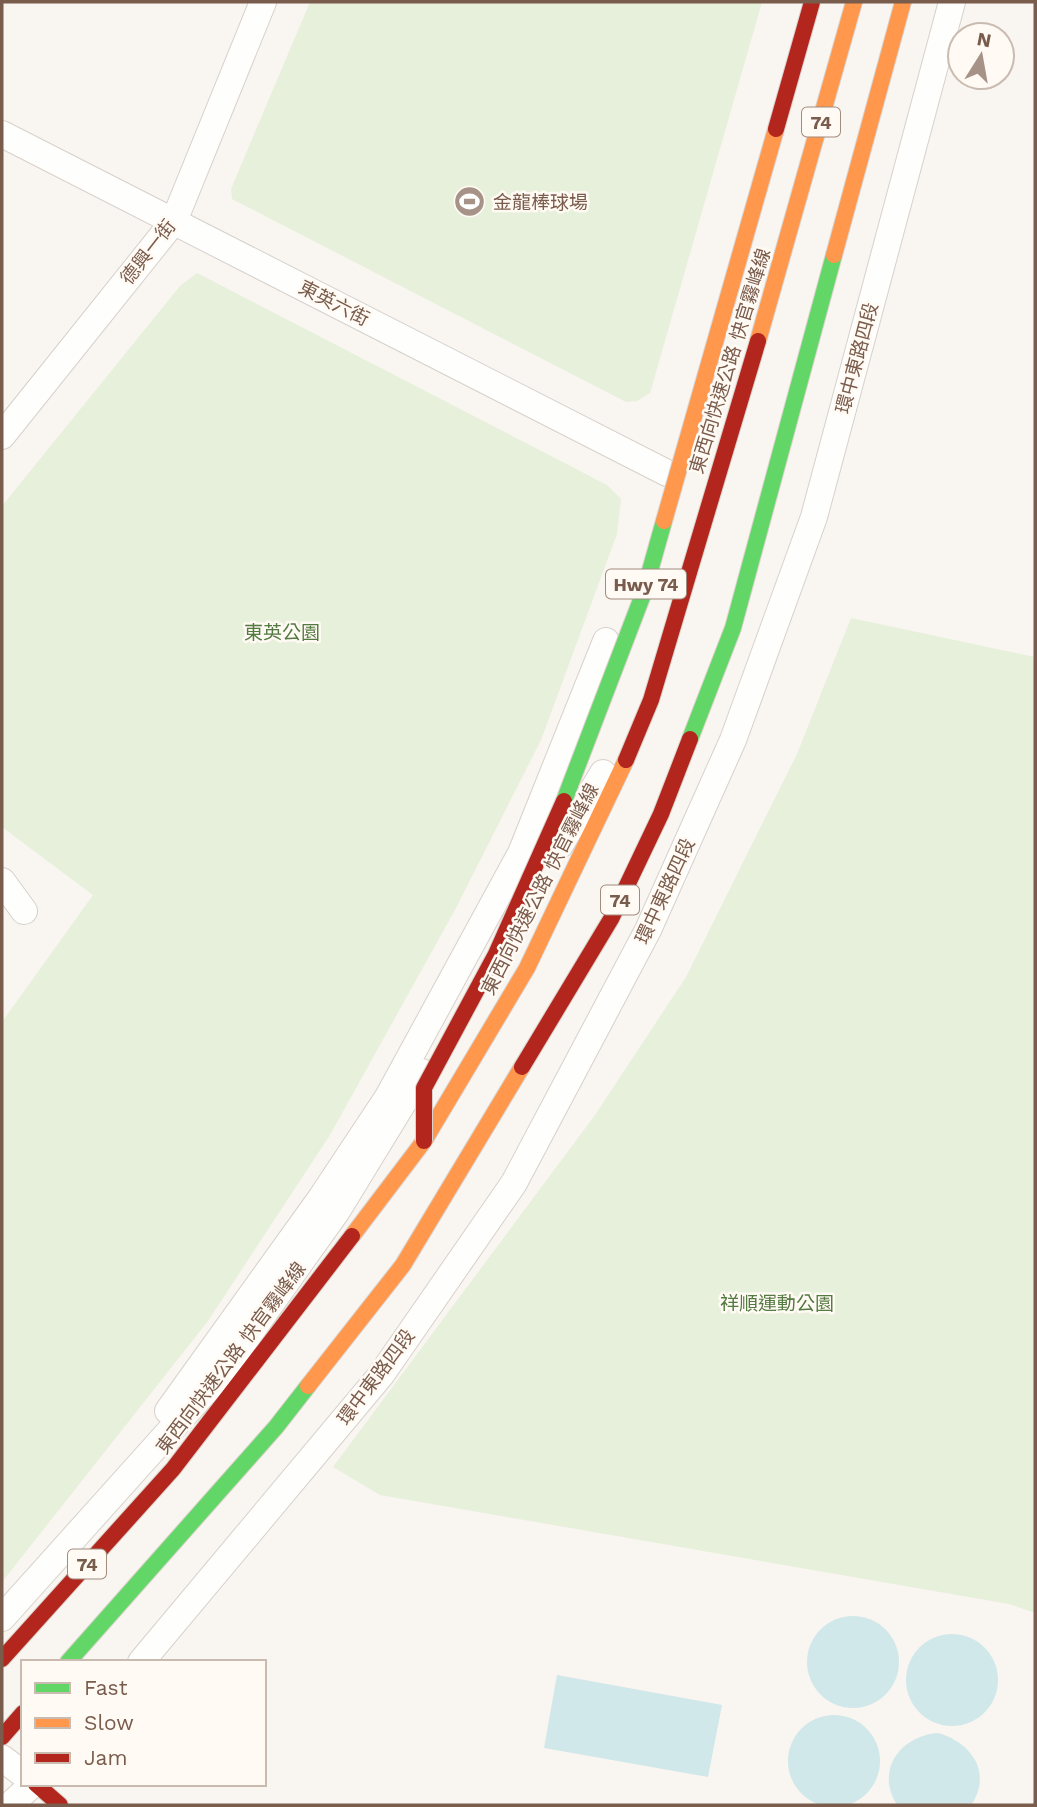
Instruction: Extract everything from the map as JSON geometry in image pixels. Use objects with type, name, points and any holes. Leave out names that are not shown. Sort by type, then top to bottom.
[{"type":"main road","name":"Hwy 74","points":[[424,1141],[424,1088],[496,954],[582,759],[644,592],[812,2]]},
{"type":"main road","name":"東西向快速公路 快官霧峰線","points":[[2,1659],[173,1469],[424,1141],[527,968],[614,789],[651,700],[788,241],[854,2]]},
{"type":"main road","name":"74","points":[[70,1660],[276,1427],[402,1265],[611,919],[661,814],[733,628],[902,2]]},
{"type":"main road","points":[[2,1737],[21,1715]]},
{"type":"main road","points":[[37,1786],[60,1805]]},
{"type":"street","name":"德興一街","points":[[2,436],[174,222],[263,2]]},
{"type":"street","points":[[99,1506],[321,1198],[388,1097],[521,853],[594,671],[667,473],[793,2]]},
{"type":"street","points":[[2,1618],[99,1506],[220,1375],[337,1211],[602,776],[638,690],[706,485],[838,2]]},
{"type":"street","name":"環中東路四段","points":[[143,1660],[381,1375],[514,1183],[648,930],[733,740],[814,517],[952,2]]},
{"type":"street","name":"東英六街","points":[[2,134],[667,473]]},
{"type":"street","points":[[2,881],[24,911]]},
{"type":"street","points":[[2,1758],[21,1772]]},
{"type":"street","points":[[10,1805],[33,1786]]},
{"type":"green space","name":"金龍棒球場","points":[[310,2],[762,2],[650,393],[637,401],[626,402],[232,199],[231,189]]},
{"type":"green space","name":"東英公園","points":[[197,273],[607,485],[621,499],[617,534],[541,740],[456,908],[330,1135],[208,1321],[2,1582],[2,1022],[93,895],[2,827],[2,506],[180,286]]},
{"type":"green space","name":"祥順運動公園","points":[[851,618],[1035,657],[1035,1613],[1009,1604],[380,1495],[333,1467],[595,1115],[686,977],[797,754]]},
{"type":"water","points":[[853,1616],[870,1620],[885,1630],[895,1645],[899,1662],[895,1679],[885,1694],[870,1704],[853,1708],[836,1704],[821,1694],[811,1679],[807,1662],[811,1645],[821,1630],[836,1620]]},
{"type":"water","points":[[952,1634],[969,1638],[984,1648],[994,1663],[998,1680],[994,1697],[984,1712],[969,1722],[952,1726],[935,1722],[920,1712],[910,1697],[906,1680],[910,1663],[920,1648],[935,1638]]},
{"type":"water","points":[[557,1675],[722,1705],[708,1777],[544,1748]]},
{"type":"water","points":[[834,1715],[851,1719],[866,1729],[876,1744],[880,1761],[876,1778],[866,1793],[851,1803],[834,1807],[817,1803],[802,1793],[792,1778],[788,1761],[792,1744],[802,1729],[817,1719]]},
{"type":"water","points":[[938,1733],[960,1744],[975,1760],[980,1782],[971,1805],[897,1805],[889,1779],[895,1757],[912,1741]]},
{"type":"traffic: fast","points":[[690,739],[733,628],[834,255]]},
{"type":"traffic: fast","points":[[564,801],[644,592],[664,521]]},
{"type":"traffic: fast","points":[[70,1660],[276,1427],[308,1386]]},
{"type":"traffic: slow","points":[[758,341],[854,2]]},
{"type":"traffic: slow","points":[[834,255],[903,2]]},
{"type":"traffic: slow","points":[[664,521],[776,129]]},
{"type":"traffic: slow","points":[[352,1236],[424,1141],[527,968],[626,760]]},
{"type":"traffic: slow","points":[[308,1386],[403,1265],[522,1067]]},
{"type":"traffic: jam","points":[[776,129],[812,2]]},
{"type":"traffic: jam","points":[[626,760],[651,700],[758,341]]},
{"type":"traffic: jam","points":[[522,1067],[611,919],[661,814],[690,739]]},
{"type":"traffic: jam","points":[[424,1141],[424,1088],[496,954],[564,801]]},
{"type":"traffic: jam","points":[[2,1659],[173,1469],[352,1236]]},
{"type":"traffic: jam","points":[[2,1737],[21,1715]]},
{"type":"traffic: jam","points":[[38,1786],[60,1805]]},
{"type":"place","name":"金龍棒球場","points":[[470,202]]}]
